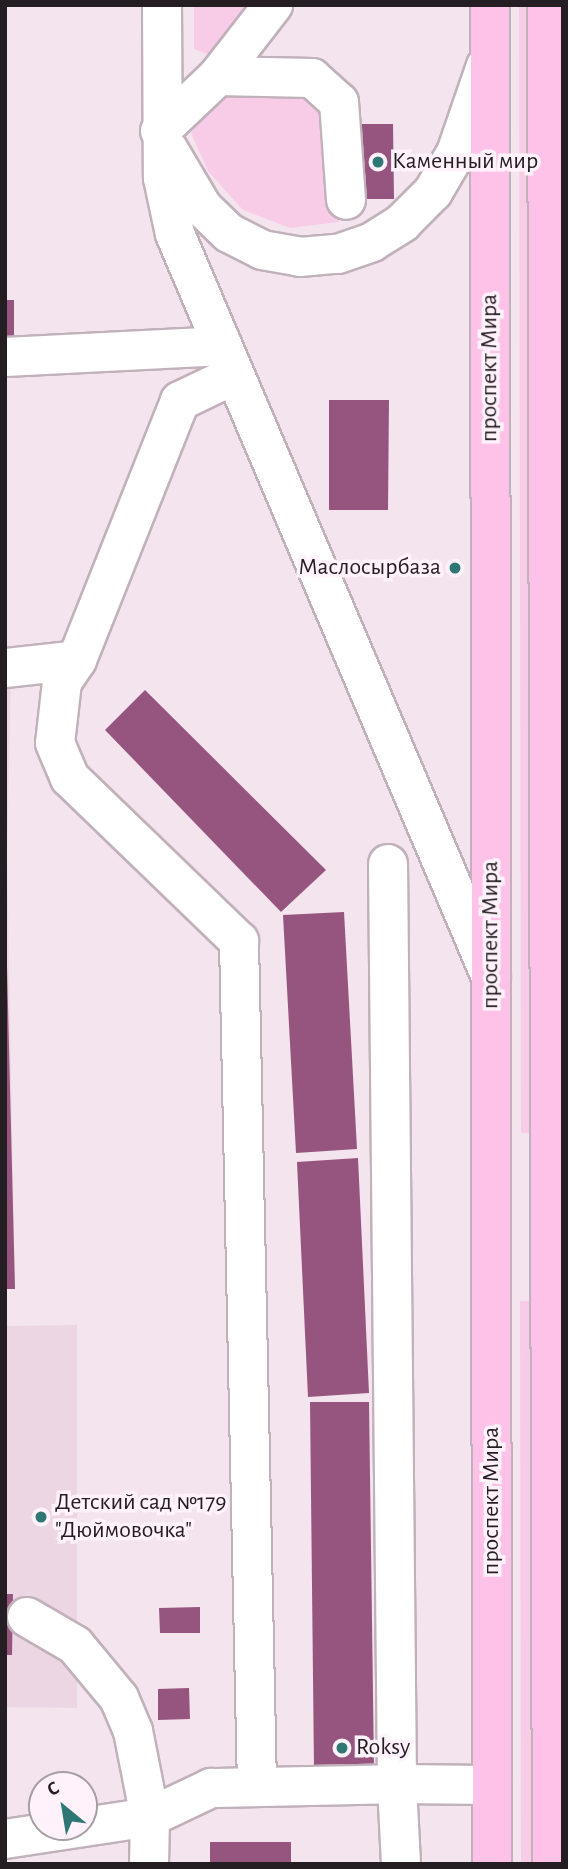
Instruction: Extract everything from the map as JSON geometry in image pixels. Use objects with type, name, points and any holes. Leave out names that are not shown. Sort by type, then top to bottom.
[{"type":"main road","name":"проспект Мира","points":[[490,5],[492,1864]]},
{"type":"main road","points":[[547,5],[559,789],[557,1695],[552,1864]]},
{"type":"main road","points":[[491,1248],[557,1248]]},
{"type":"street","points":[[162,5],[160,131],[163,178],[175,234],[226,361],[491,977]]},
{"type":"street","points":[[160,131],[218,76],[273,5]]},
{"type":"street","points":[[160,131],[203,208],[229,233],[262,250],[300,257],[338,254],[372,242],[402,223],[433,192],[456,153],[490,52]]},
{"type":"street","points":[[218,76],[312,78],[339,102],[346,200]]},
{"type":"street","points":[[5,357],[226,361]]},
{"type":"street","points":[[226,361],[180,401],[70,671],[55,743],[70,778],[239,941],[257,1786]]},
{"type":"street","points":[[5,668],[70,671]]},
{"type":"street","points":[[5,690],[70,671]]},
{"type":"street","points":[[388,864],[397,1784],[401,1864]]},
{"type":"street","points":[[27,1617],[75,1645],[119,1698],[133,1731],[150,1818],[149,1864]]},
{"type":"street","points":[[5,1839],[150,1818],[211,1788],[492,1785]]},
{"type":"shaded area","points":[[194,5],[261,5],[220,59],[194,49]]},
{"type":"shaded area","points":[[519,5],[532,5],[534,1133],[521,1133]]},
{"type":"shaded area","points":[[297,83],[337,120],[339,222],[290,228],[243,210],[208,171],[191,133],[223,87]]},
{"type":"shaded area","points":[[5,653],[11,673],[7,856],[15,1289],[5,1289]]},
{"type":"shaded area","points":[[520,1301],[533,1301],[535,1864],[521,1864]]},
{"type":"shaded area","name":"Детский сад №179 \"Дюймовочка\"","points":[[77,1325],[77,1708],[5,1707],[5,1326]]},
{"type":"building","name":"Каменный мир","points":[[362,124],[393,124],[394,199],[363,199]]},
{"type":"building","points":[[5,300],[14,300],[14,344],[5,344]]},
{"type":"building","points":[[329,400],[389,400],[388,510],[329,510]]},
{"type":"building","points":[[145,690],[326,870],[281,912],[105,730]]},
{"type":"building","points":[[5,885],[15,1289],[5,1289]]},
{"type":"building","points":[[344,912],[357,1149],[296,1153],[283,915]]},
{"type":"building","points":[[358,1158],[369,1393],[308,1397],[297,1162]]},
{"type":"building","points":[[310,1402],[369,1402],[374,1767],[314,1768]]},
{"type":"building","points":[[5,1594],[13,1594],[12,1655],[5,1655]]},
{"type":"building","points":[[200,1607],[200,1633],[160,1633],[159,1608]]},
{"type":"building","points":[[189,1688],[190,1719],[158,1720],[158,1689]]},
{"type":"building","points":[[210,1842],[291,1842],[291,1864],[210,1864]]},
{"type":"place","name":"Каменный мир","points":[[378,162]]},
{"type":"place","name":"Маслосырбаза","points":[[455,568]]},
{"type":"place","name":"Детский сад №179 \"Дюймовочка\"","points":[[41,1517]]},
{"type":"place","name":"Roksy","points":[[342,1748]]}]
